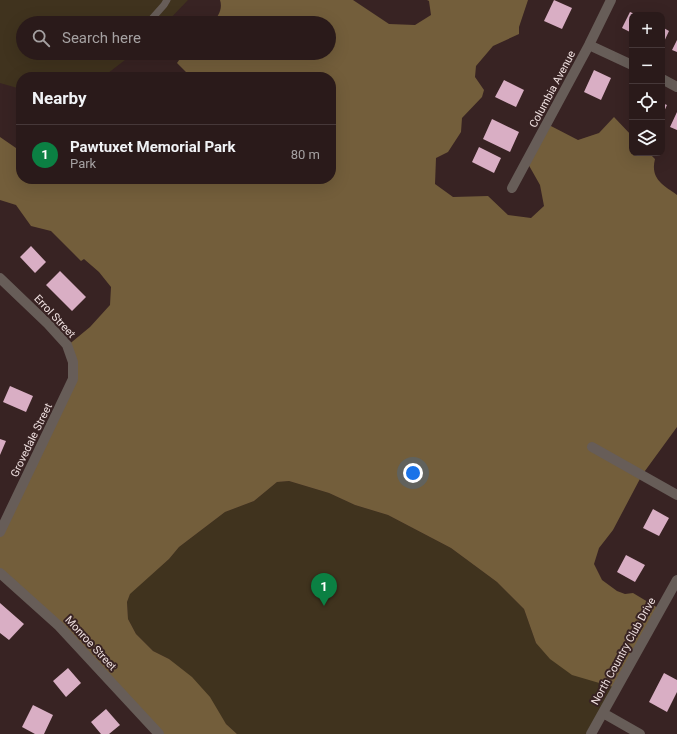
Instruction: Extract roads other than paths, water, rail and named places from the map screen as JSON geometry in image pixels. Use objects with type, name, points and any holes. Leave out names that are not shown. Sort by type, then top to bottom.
[{"type":"street","name":"Columbia Avenue","points":[[512,188],[589,45],[611,0]]},
{"type":"street","points":[[589,45],[629,64]]},
{"type":"street","points":[[665,80],[677,86]]},
{"type":"street","name":"Errol Street","points":[[0,278],[48,324],[67,345],[73,362],[73,380]]},
{"type":"street","name":"Grovedale Street","points":[[0,532],[73,380]]},
{"type":"street","points":[[592,447],[677,495]]},
{"type":"street","name":"Monroe Street","points":[[0,573],[59,626],[159,734]]},
{"type":"street","name":"North Country Club Drive","points":[[591,734],[677,580]]},
{"type":"street","points":[[603,713],[640,734]]},
{"type":"lane","points":[[154,16],[164,5],[166,0]]},
{"type":"place","name":"Pawtuxet Memorial Park","points":[[324,606]]}]
